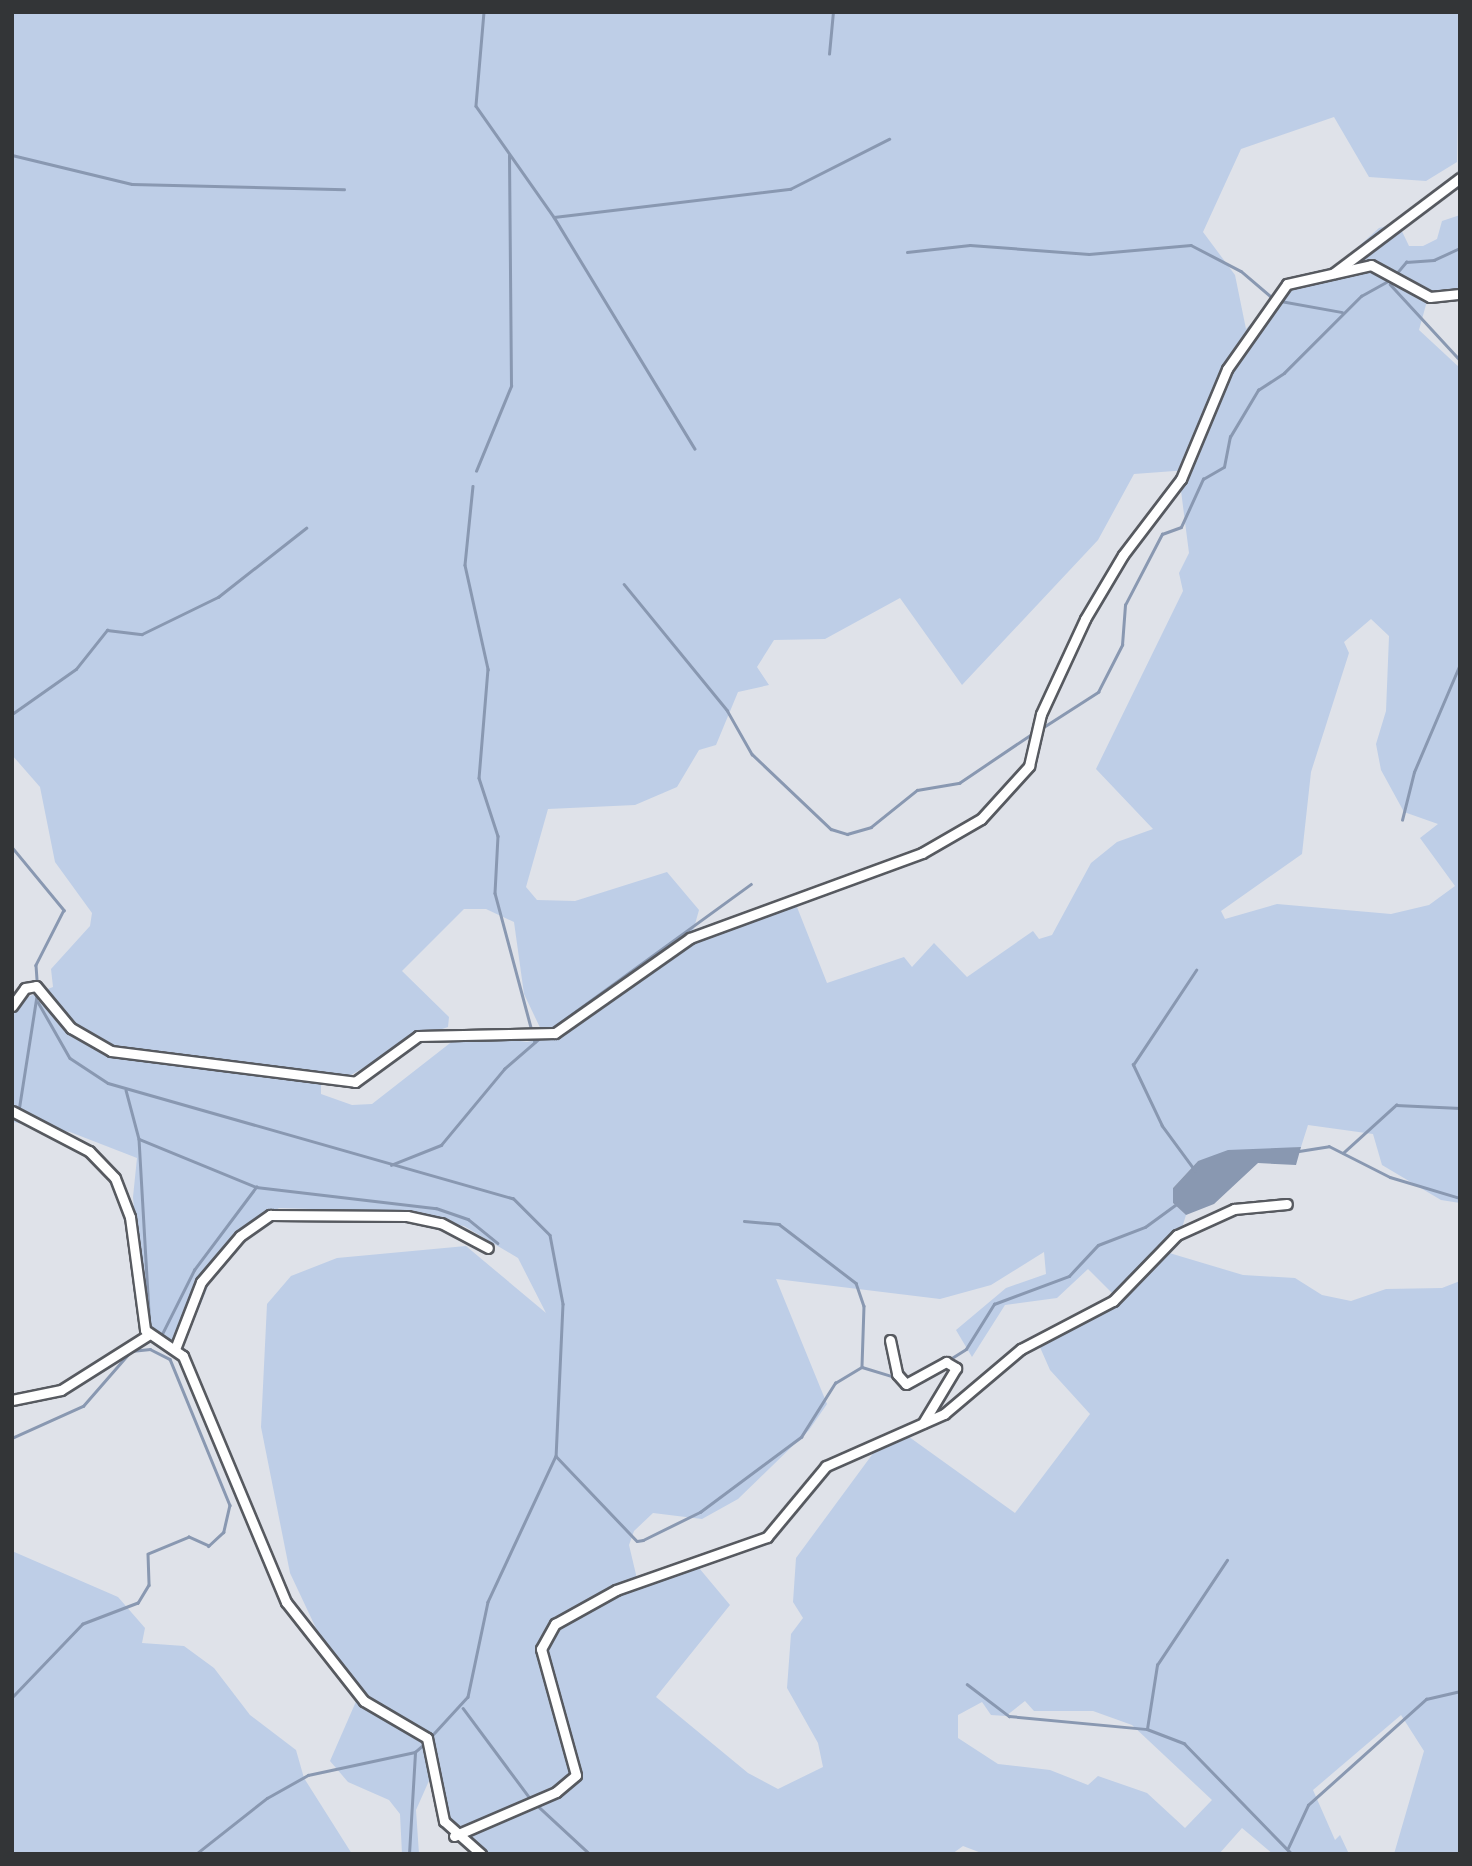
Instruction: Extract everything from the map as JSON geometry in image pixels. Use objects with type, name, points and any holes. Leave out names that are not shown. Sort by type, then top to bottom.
[{"type":"street","points":[[1327,278],[1460,178]]},
{"type":"street","points":[[12,1006],[25,988],[36,986],[71,1028],[111,1051],[355,1082],[418,1036],[555,1033],[690,938],[860,880],[956,835],[1004,799],[1029,766],[1041,714],[1085,619],[1123,555],[1181,479],[1243,343],[1290,282],[1327,278],[1380,267],[1439,299],[1460,304]]},
{"type":"street","points":[[1439,299],[1460,294]]},
{"type":"street","points":[[12,1111],[89,1151],[115,1178],[130,1217],[148,1335]]},
{"type":"street","points":[[454,1836],[556,1791],[576,1775],[541,1649],[555,1623],[616,1590],[767,1537],[827,1466],[922,1425],[958,1404],[1021,1349],[1113,1301],[1177,1235],[1234,1209],[1287,1204]]},
{"type":"street","points":[[175,1349],[201,1282],[240,1236],[270,1214],[407,1216],[441,1223],[488,1248]]},
{"type":"street","points":[[148,1335],[175,1349],[286,1602],[364,1700],[427,1738],[438,1766],[441,1814],[454,1836],[481,1854]]},
{"type":"street","points":[[12,1400],[61,1390],[148,1335]]},
{"type":"street","points":[[890,1340],[902,1382],[946,1363],[956,1368],[922,1425]]},
{"type":"shaded area","points":[[12,12],[1460,12],[1457,162],[1426,181],[1369,177],[1334,117],[1241,149],[1203,232],[1235,275],[1246,329],[1294,277],[1337,266],[1379,228],[1398,223],[1409,246],[1423,246],[1437,239],[1442,221],[1460,215],[1460,294],[1427,301],[1419,330],[1460,368],[1460,1203],[1441,1200],[1382,1165],[1373,1134],[1308,1125],[1301,1147],[1198,1161],[1173,1188],[1173,1203],[1186,1215],[1177,1244],[1166,1252],[1243,1275],[1295,1278],[1322,1295],[1351,1301],[1386,1289],[1442,1288],[1460,1281],[1460,1854],[1394,1854],[1424,1751],[1401,1715],[1313,1790],[1335,1840],[1340,1835],[1349,1854],[1273,1854],[1242,1828],[1219,1854],[984,1854],[963,1846],[952,1854],[481,1854],[447,1824],[436,1765],[416,1810],[419,1854],[402,1854],[400,1814],[389,1800],[348,1782],[330,1761],[361,1690],[330,1658],[290,1573],[261,1427],[267,1304],[291,1276],[337,1258],[466,1246],[546,1313],[518,1258],[464,1226],[378,1211],[279,1208],[247,1227],[214,1272],[188,1335],[177,1343],[145,1334],[133,1197],[137,1158],[70,1132],[12,1122],[12,1003],[53,987],[51,969],[90,926],[92,913],[55,862],[40,787],[12,755]],"holes":[[[1188,470],[1180,483],[1189,553],[1179,573],[1183,591],[1096,769],[1153,829],[1117,842],[1091,863],[1052,935],[1039,939],[1033,931],[967,977],[934,943],[912,967],[904,957],[827,983],[795,902],[692,935],[699,910],[667,872],[575,901],[537,900],[526,887],[548,809],[635,805],[677,787],[699,750],[716,745],[738,692],[769,685],[757,667],[774,640],[825,639],[900,598],[962,685],[1098,540],[1134,474]],[[1371,619],[1389,636],[1386,711],[1376,744],[1381,770],[1404,812],[1438,824],[1420,838],[1455,886],[1429,905],[1391,914],[1277,904],[1225,919],[1221,911],[1302,854],[1311,772],[1349,653],[1344,642]],[[464,909],[486,909],[514,922],[524,994],[545,1038],[527,1042],[463,1033],[372,1104],[352,1105],[321,1094],[321,1075],[346,1078],[410,1040],[448,1027],[449,1017],[402,971]],[[1044,1252],[1046,1274],[1006,1288],[956,1330],[972,1357],[1005,1305],[1057,1298],[1088,1269],[1121,1302],[1039,1345],[1050,1370],[1090,1414],[1015,1513],[905,1434],[877,1448],[796,1558],[793,1602],[803,1618],[791,1634],[787,1688],[818,1743],[823,1767],[778,1789],[748,1773],[656,1697],[730,1605],[699,1568],[638,1583],[629,1545],[634,1531],[653,1513],[702,1519],[738,1499],[809,1430],[827,1404],[776,1279],[940,1299],[991,1285]],[[1025,1701],[1034,1711],[1093,1711],[1132,1725],[1212,1800],[1185,1828],[1147,1793],[1098,1776],[1088,1785],[1050,1770],[998,1764],[958,1738],[958,1715],[982,1702],[991,1715],[1006,1716]]]},
{"type":"shaded area","points":[[1301,1147],[1296,1165],[1258,1163],[1214,1204],[1186,1215],[1173,1203],[1173,1188],[1198,1161],[1228,1150]]},
{"type":"shaded area","points":[[12,1551],[118,1597],[145,1628],[142,1643],[184,1646],[214,1668],[250,1715],[296,1750],[304,1778],[352,1854],[12,1854]]},
{"type":"waterway","points":[[484,12],[476,106],[554,217],[695,449]]},
{"type":"waterway","points":[[829,54],[833,12]]},
{"type":"waterway","points":[[554,217],[790,189],[889,139]]},
{"type":"waterway","points":[[12,155],[132,184],[344,189]]},
{"type":"waterway","points":[[476,471],[511,386],[509,156]]},
{"type":"waterway","points":[[907,252],[970,245],[1089,254],[1191,245],[1241,271],[1275,300],[1342,312]]},
{"type":"waterway","points":[[1396,274],[1406,262],[1434,260],[1460,248]]},
{"type":"waterway","points":[[1042,728],[1098,692],[1122,645],[1125,605],[1162,534],[1181,527],[1203,479],[1224,467],[1230,437],[1258,390],[1284,373],[1361,296],[1392,279]]},
{"type":"waterway","points":[[1390,284],[1460,360]]},
{"type":"waterway","points":[[473,486],[465,565],[488,669],[479,778],[498,836],[495,893],[535,1042]]},
{"type":"waterway","points":[[12,714],[76,669],[107,630],[142,634],[218,597],[306,528]]},
{"type":"waterway","points":[[624,584],[727,710],[752,754],[831,829],[847,834],[871,827],[917,790],[959,783],[1033,733]]},
{"type":"waterway","points":[[1402,820],[1414,772],[1460,664]]},
{"type":"waterway","points":[[12,847],[64,910],[36,965],[37,979]]},
{"type":"waterway","points":[[550,1030],[751,884]]},
{"type":"waterway","points":[[1195,1171],[1162,1126],[1133,1065],[1196,970]]},
{"type":"waterway","points":[[19,1108],[37,993]]},
{"type":"waterway","points":[[38,1002],[70,1058],[108,1083],[513,1198],[550,1235],[563,1304],[556,1456],[488,1602],[468,1697],[433,1735]]},
{"type":"waterway","points":[[391,1165],[441,1145],[504,1069],[542,1036]]},
{"type":"waterway","points":[[126,1090],[139,1139],[150,1329]]},
{"type":"waterway","points":[[1343,1153],[1396,1105],[1460,1108]]},
{"type":"waterway","points":[[139,1139],[256,1187],[436,1208],[468,1219],[498,1243]]},
{"type":"waterway","points":[[1299,1151],[1329,1146],[1390,1177],[1460,1198]]},
{"type":"waterway","points":[[162,1334],[194,1270],[256,1187]]},
{"type":"waterway","points":[[947,1361],[966,1349],[994,1304],[1069,1276],[1098,1245],[1145,1227],[1178,1203]]},
{"type":"waterway","points":[[744,1221],[779,1224],[856,1283],[864,1306],[862,1367]]},
{"type":"waterway","points":[[12,1438],[83,1406],[131,1351],[150,1349],[170,1359],[230,1505],[224,1532],[209,1546],[189,1537],[148,1554],[149,1585],[138,1603],[83,1624],[12,1698]]},
{"type":"waterway","points":[[912,1376],[930,1366]]},
{"type":"waterway","points":[[862,1367],[891,1376]]},
{"type":"waterway","points":[[556,1456],[637,1541],[643,1540],[700,1512],[801,1437],[835,1383],[862,1367]]},
{"type":"waterway","points":[[1147,1729],[1157,1665],[1227,1560]]},
{"type":"waterway","points":[[967,1684],[1009,1716],[1147,1729],[1184,1743],[1292,1854]]},
{"type":"waterway","points":[[1288,1848],[1308,1805],[1426,1699],[1460,1691]]},
{"type":"waterway","points":[[463,1708],[529,1797]]},
{"type":"waterway","points":[[196,1854],[267,1798],[308,1775],[415,1752],[423,1745]]},
{"type":"waterway","points":[[409,1854],[415,1752]]},
{"type":"waterway","points":[[539,1807],[590,1854]]}]
